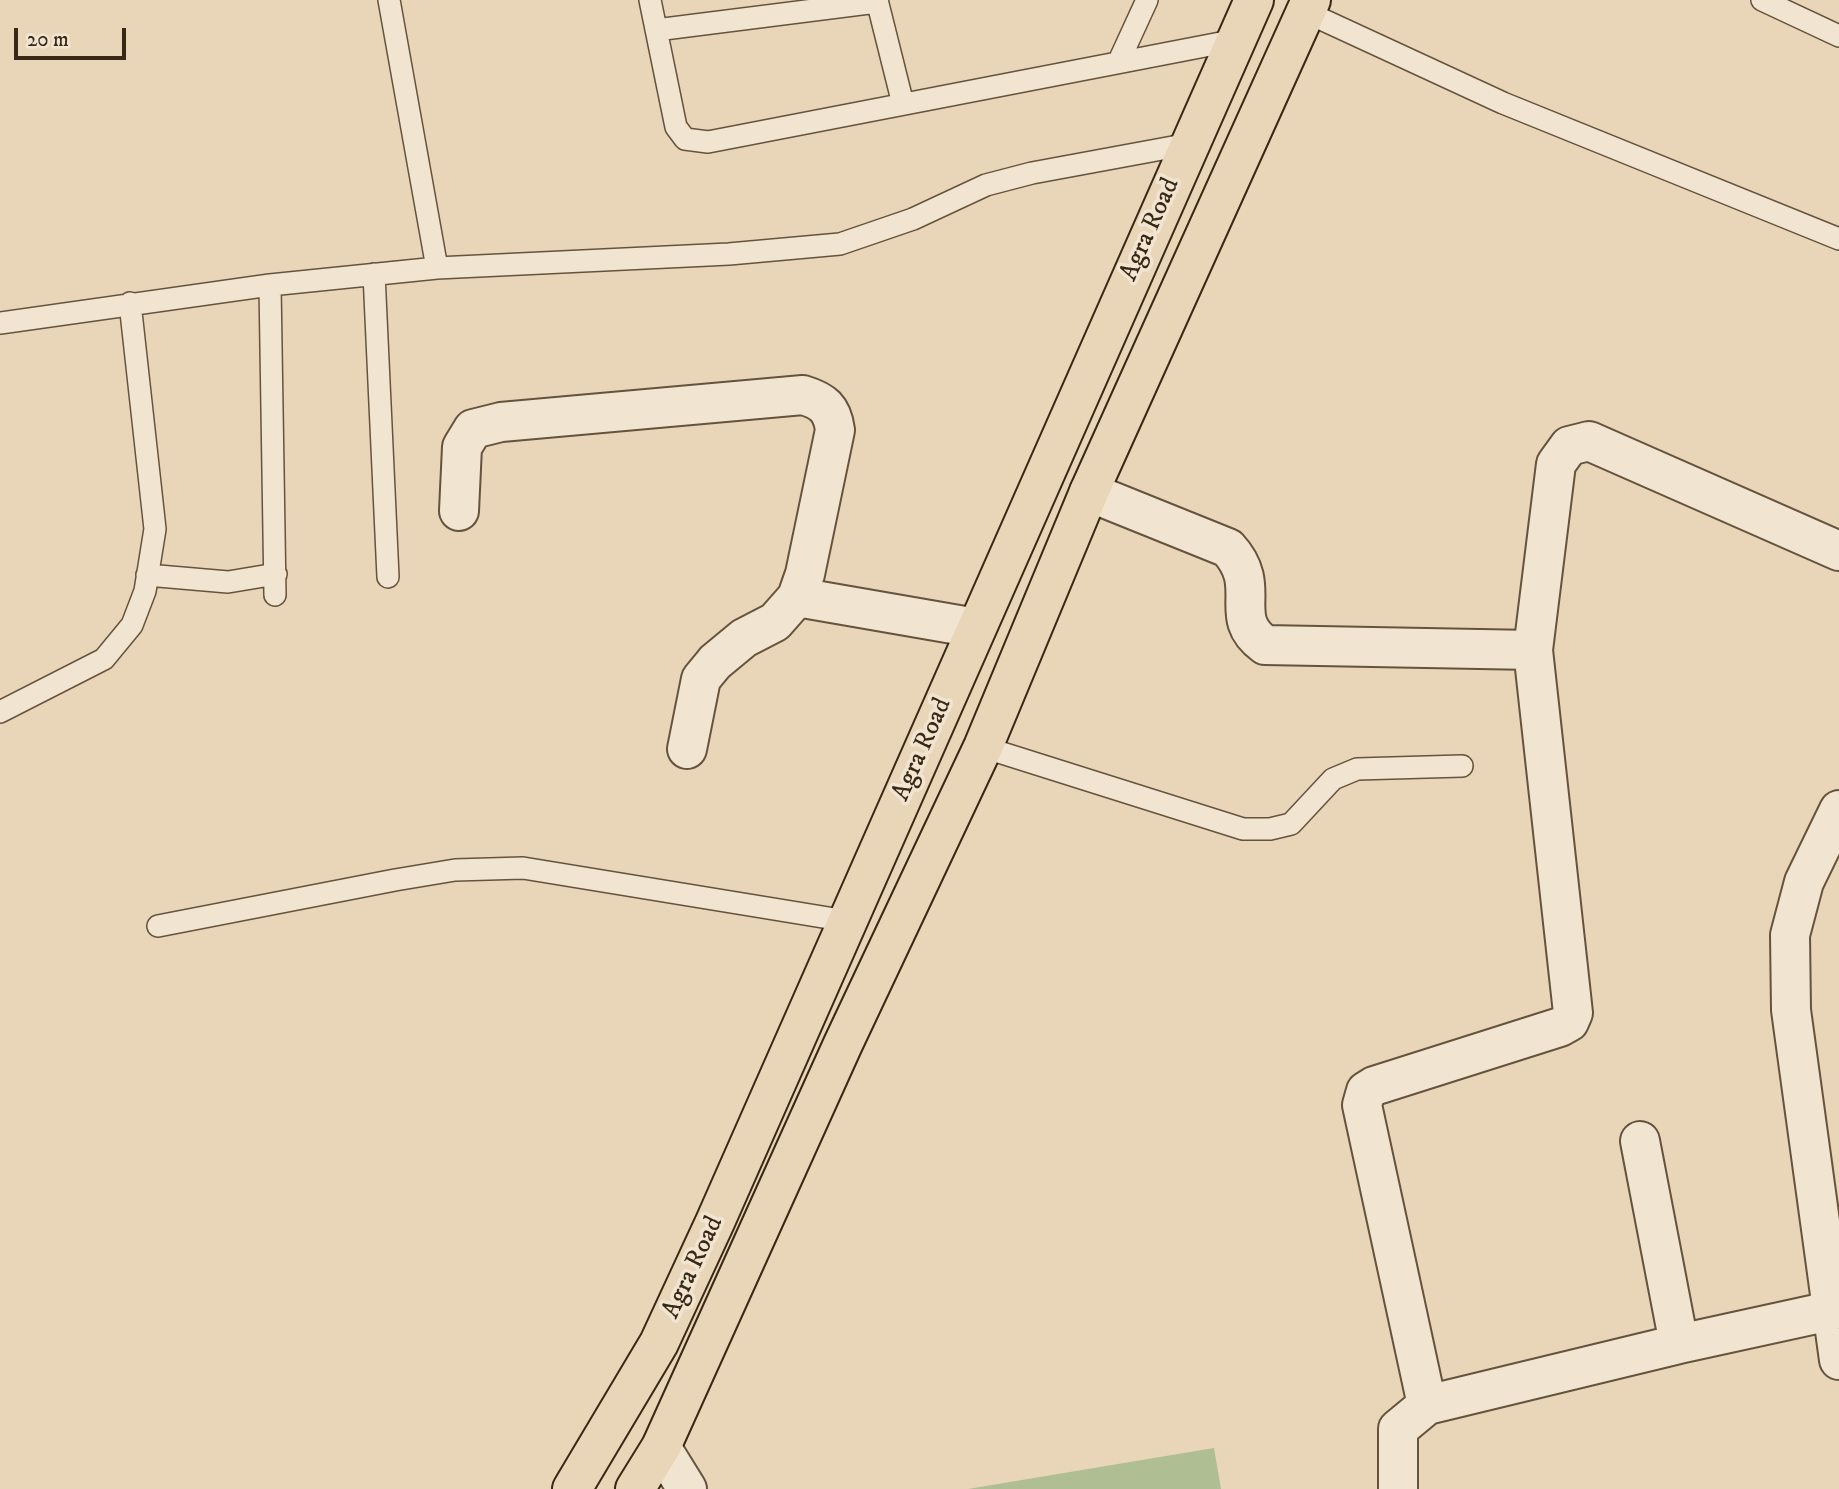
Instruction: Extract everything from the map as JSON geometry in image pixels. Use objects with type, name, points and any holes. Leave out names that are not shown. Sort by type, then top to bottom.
[{"type":"highway","name":"Agra Road","points":[[572,1489],[659,1343],[1254,0]]},
{"type":"highway","name":"Agra Road","points":[[635,1489],[661,1447],[843,1044],[983,747],[1088,492],[1308,6]]},
{"type":"street","points":[[459,511],[462,447],[473,429],[501,422],[803,395],[822,401],[833,415],[835,430],[797,597],[775,622],[744,638],[715,662],[701,679],[687,749]]},
{"type":"street","points":[[1427,1405],[1362,1105],[1366,1091],[1374,1086],[1560,1027],[1569,1022],[1573,1013],[1533,650],[1556,464],[1569,446],[1589,441],[1839,551]]},
{"type":"street","points":[[1088,492],[1228,548],[1240,561],[1247,581],[1245,618],[1249,633],[1265,645],[1533,650]]},
{"type":"street","points":[[797,597],[976,628]]},
{"type":"street","points":[[1839,810],[1804,882],[1790,934],[1791,1010],[1835,1310],[1839,1360]]},
{"type":"street","points":[[1640,1141],[1679,1344]]},
{"type":"street","points":[[1398,1489],[1398,1429],[1427,1405],[1679,1344],[1835,1310]]},
{"type":"street","points":[[661,1447],[687,1489]]},
{"type":"lane","points":[[389,0],[437,268]]},
{"type":"lane","points":[[650,0],[676,127],[685,139],[708,142],[1236,40]]},
{"type":"lane","points":[[1119,61],[1147,0]]},
{"type":"lane","points":[[1762,0],[1839,36]]},
{"type":"lane","points":[[656,30],[877,1],[903,104]]},
{"type":"lane","points":[[1308,6],[1503,103],[1839,239]]},
{"type":"lane","points":[[0,323],[270,285],[437,268],[729,254],[840,244],[912,219],[986,185],[1032,173],[1189,144]]},
{"type":"lane","points":[[374,274],[388,576]]},
{"type":"lane","points":[[147,575],[276,584],[270,285]]},
{"type":"lane","points":[[0,712],[104,659],[132,625],[145,591],[155,530],[130,303]]},
{"type":"lane","points":[[983,747],[1243,829],[1270,829],[1290,824],[1333,779],[1357,769],[1462,766]]},
{"type":"lane","points":[[158,926],[455,870],[523,868],[848,921]]},
{"type":"green space","points":[[1214,1448],[1221,1489],[968,1489]]}]
